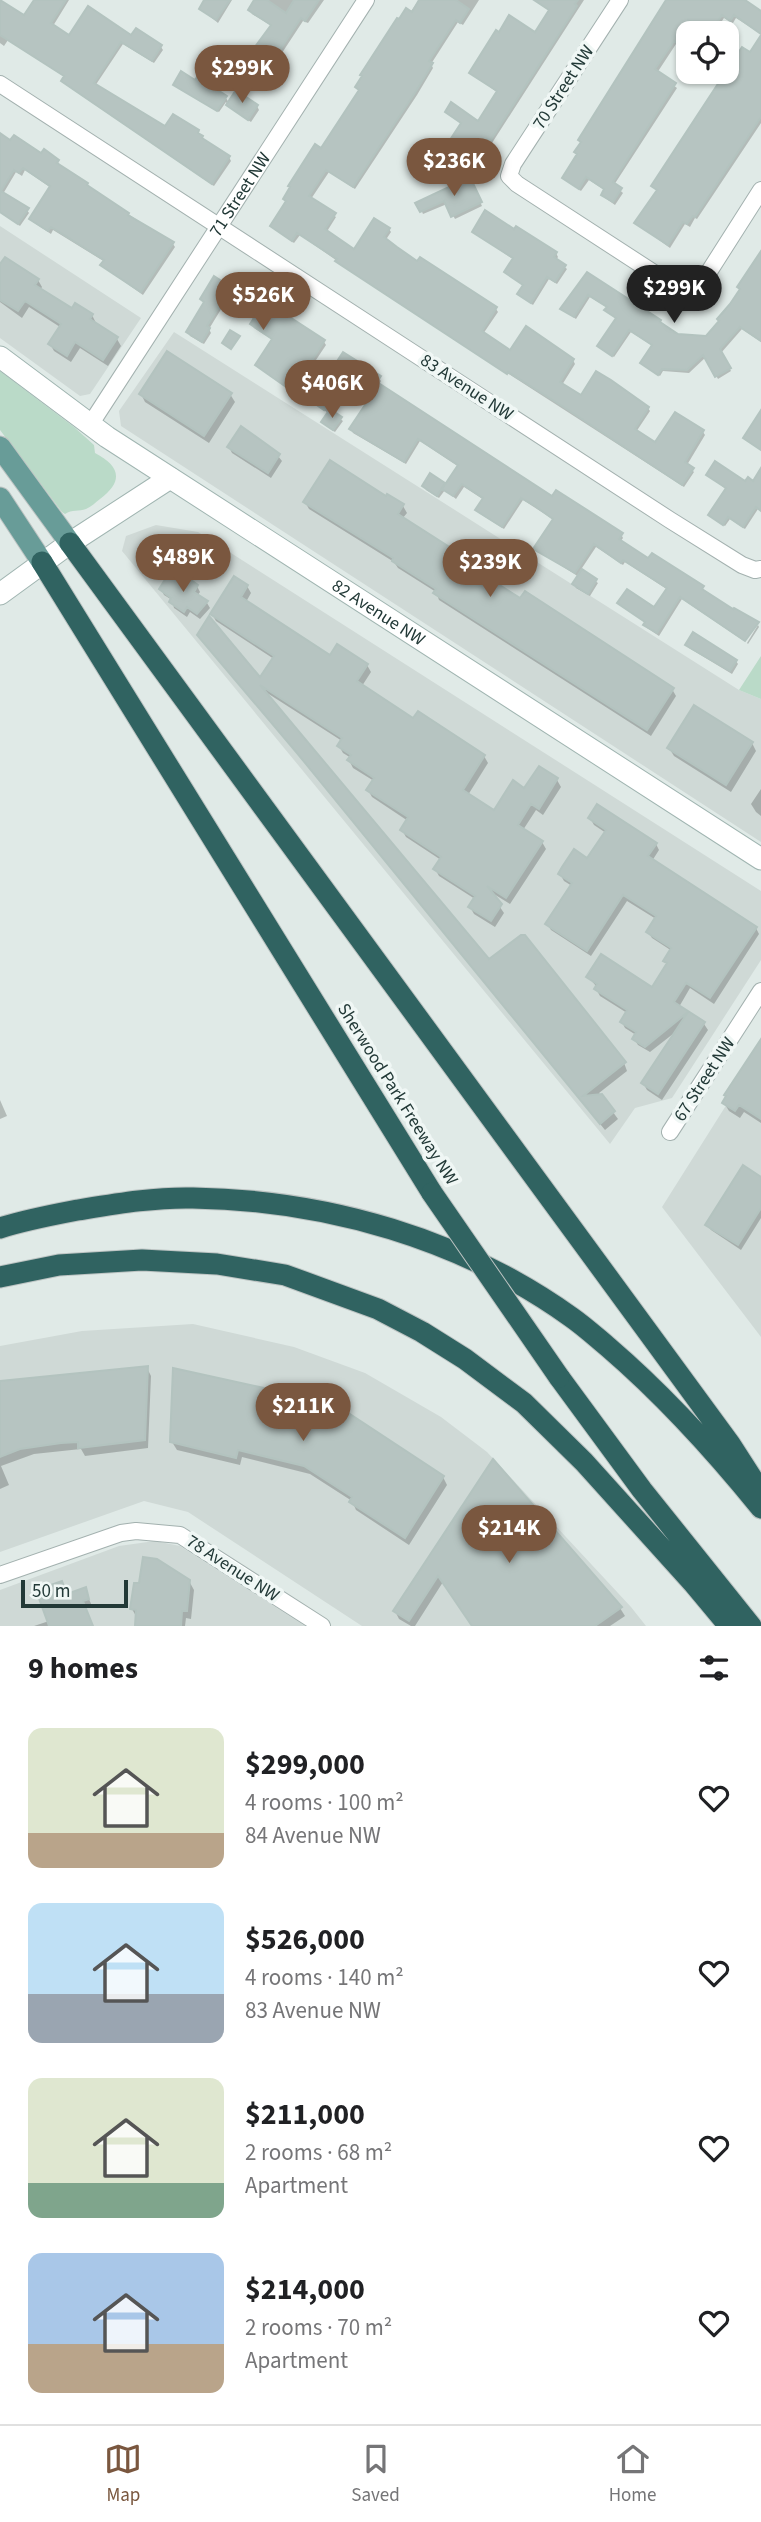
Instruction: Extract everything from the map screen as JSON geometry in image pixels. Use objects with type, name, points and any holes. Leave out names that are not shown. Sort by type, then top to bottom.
[{"type":"highway","points":[[70,543],[730,1444],[761,1492]]},
{"type":"highway","name":"Sherwood Park Freeway NW","points":[[42,562],[432,1193],[559,1377],[642,1490],[751,1626]]},
{"type":"highway","points":[[0,1228],[49,1215],[120,1203],[191,1198],[272,1202],[349,1217],[434,1242],[516,1281],[573,1318],[671,1404],[761,1508]]},
{"type":"highway","points":[[0,1277],[73,1264],[142,1260],[217,1264],[285,1275],[378,1309],[466,1359],[523,1403],[584,1462],[729,1626]]},
{"type":"main road","points":[[0,447],[70,543]]},
{"type":"main road","points":[[0,498],[42,562]]},
{"type":"street","name":"71 Street NW","points":[[90,425],[366,0]]},
{"type":"street","name":"70 Street NW","points":[[620,0],[513,164],[509,176],[517,184],[689,294],[698,289],[761,191]]},
{"type":"street","name":"83 Avenue NW","points":[[0,84],[742,565],[755,570],[761,569]]},
{"type":"street","name":"82 Avenue NW","points":[[0,357],[90,425],[170,478],[761,859]]},
{"type":"street","points":[[0,594],[42,562],[170,478]]},
{"type":"street","name":"67 Street NW","points":[[670,1132],[761,991]]},
{"type":"street","name":"78 Avenue NW","points":[[0,1574],[121,1534],[136,1531],[180,1535],[322,1626]]},
{"type":"shaded area","points":[[0,226],[141,318],[90,394],[80,396],[0,338]]},
{"type":"shaded area","points":[[174,332],[739,690],[761,699],[761,842],[121,426],[119,411]]},
{"type":"shaded area","points":[[156,525],[198,532],[761,891],[761,960],[672,1098],[635,1108],[610,1144],[122,551],[126,536]]},
{"type":"shaded area","points":[[761,1050],[761,1337],[662,1207]]},
{"type":"shaded area","points":[[193,1324],[294,1347],[365,1373],[441,1417],[487,1452],[646,1626],[362,1626],[188,1512],[144,1501],[0,1552],[0,1346],[82,1331]]},
{"type":"shaded area","points":[[155,1541],[180,1546],[305,1626],[0,1626],[0,1590],[119,1546]]},
{"type":"green space","points":[[0,371],[74,427],[94,445],[95,453],[114,469],[116,480],[113,486],[90,507],[65,514],[62,512],[0,430]]},
{"type":"green space","points":[[761,656],[761,699],[739,690]]},
{"type":"building","points":[[0,0],[24,15],[34,0],[66,0],[51,23],[69,35],[88,6],[131,35],[136,28],[162,45],[152,61],[121,42],[94,83],[165,126],[173,114],[199,130],[202,138],[230,156],[212,184],[61,81],[64,76],[0,35]]},
{"type":"building","points":[[204,0],[230,0],[216,20],[199,9]]},
{"type":"building","points":[[254,0],[267,0],[286,13],[294,0],[319,0],[305,21],[301,18],[276,56],[281,59],[266,82],[241,66],[271,25],[248,10]]},
{"type":"building","points":[[419,0],[456,0],[469,9],[460,23],[456,20],[429,61],[433,63],[353,187],[326,170],[309,196],[336,213],[325,229],[354,249],[374,218],[390,228],[384,237],[397,247],[417,261],[420,257],[497,307],[482,331],[510,350],[526,326],[574,359],[560,382],[581,395],[596,371],[649,407],[635,429],[655,442],[675,412],[704,430],[685,462],[694,468],[682,485],[559,404],[508,372],[507,374],[297,233],[292,241],[270,226],[286,201],[283,199],[290,187],[288,186],[315,144],[321,148],[359,90],[355,87],[362,76],[360,75],[397,18],[399,19],[406,8],[412,12]]},
{"type":"building","points":[[534,0],[578,0],[575,4],[577,6],[490,141],[487,139],[473,160],[459,151],[449,167],[434,157],[443,144],[446,146],[461,123],[445,112],[451,102],[478,121],[497,91],[469,73],[496,30],[499,32],[509,15],[535,32],[549,10]]},
{"type":"building","points":[[666,0],[745,0],[761,11],[761,34],[734,15],[730,21],[722,15],[718,21],[676,21],[676,42],[674,41],[655,69],[676,83],[613,182],[622,188],[613,202],[601,195],[604,189],[586,177],[579,189],[562,178],[577,154],[574,152],[581,142],[578,140]]},
{"type":"building","points":[[761,35],[761,117],[695,217],[687,224],[683,222],[668,245],[634,223],[657,190],[651,186],[718,84],[739,84],[739,52],[742,47],[750,52]]},
{"type":"building","points":[[226,47],[241,57],[231,72],[216,62]]},
{"type":"building","points":[[181,71],[195,80],[197,77],[227,96],[217,111],[173,85]]},
{"type":"building","points":[[236,90],[258,105],[248,120],[226,105]]},
{"type":"building","points":[[0,133],[10,140],[14,135],[41,153],[44,149],[59,160],[57,163],[129,213],[128,215],[174,242],[141,292],[100,265],[104,260],[51,227],[48,231],[29,219],[50,186],[23,168],[19,173],[14,170],[1,191],[29,208],[18,224],[0,212]]},
{"type":"building","points":[[470,177],[482,202],[451,217],[444,201],[420,212],[415,203]]},
{"type":"building","points":[[485,210],[557,252],[554,257],[566,265],[555,282],[547,277],[531,303],[517,294],[523,285],[504,272],[513,258],[472,232]]},
{"type":"building","points":[[761,251],[761,341],[740,327],[720,349],[731,368],[715,377],[703,355],[687,370],[662,369],[658,375],[640,363],[652,345],[629,330],[612,356],[597,346],[616,318],[604,310],[607,307],[588,295],[574,317],[560,309],[587,272],[678,334],[706,336],[740,289],[737,287]]},
{"type":"building","points":[[5,257],[39,279],[35,285],[72,308],[75,303],[93,314],[90,319],[118,337],[103,360],[75,342],[67,356],[48,344],[61,324],[25,301],[18,311],[0,300],[0,264]]},
{"type":"building","points":[[214,276],[231,287],[232,285],[238,289],[240,285],[325,340],[292,391],[255,365],[272,339],[250,324],[254,318],[224,299],[207,326],[210,328],[202,342],[186,332],[204,302],[200,299]]},
{"type":"building","points":[[230,330],[240,336],[231,349],[222,343]]},
{"type":"building","points":[[167,351],[232,393],[204,436],[139,394]]},
{"type":"building","points":[[343,352],[381,376],[377,382],[552,496],[556,490],[623,533],[619,539],[648,558],[652,553],[704,586],[702,589],[733,609],[759,622],[745,641],[680,597],[657,633],[643,625],[645,622],[617,603],[627,589],[654,607],[667,588],[623,560],[621,563],[594,544],[575,573],[533,549],[553,519],[535,506],[521,498],[502,527],[475,510],[483,498],[462,484],[453,496],[442,489],[458,465],[418,439],[404,462],[349,429],[371,396],[345,378],[324,410],[311,401]]},
{"type":"building","points":[[330,409],[342,417],[333,430],[321,422]]},
{"type":"building","points":[[761,410],[761,450],[743,438]]},
{"type":"building","points":[[241,426],[280,454],[268,473],[227,447]]},
{"type":"building","points":[[330,460],[386,496],[387,494],[404,504],[398,514],[451,548],[448,552],[520,598],[525,591],[674,688],[647,730],[433,593],[436,589],[392,561],[393,558],[303,502]]},
{"type":"building","points":[[715,461],[745,481],[748,477],[753,481],[761,468],[761,511],[756,507],[743,527],[728,517],[723,525],[708,515],[726,488],[706,475]]},
{"type":"building","points":[[430,473],[445,483],[437,496],[422,486]]},
{"type":"building","points":[[582,569],[597,579],[588,594],[572,584]]},
{"type":"building","points":[[168,575],[181,584],[187,577],[198,585],[194,592],[208,601],[197,614],[187,607],[184,612],[169,602],[171,598],[159,589]]},
{"type":"building","points":[[234,576],[248,585],[241,597],[330,655],[337,644],[368,664],[357,681],[413,718],[418,711],[485,755],[463,790],[494,810],[513,780],[524,788],[539,766],[558,778],[539,809],[531,804],[518,825],[543,841],[506,898],[487,886],[502,904],[491,921],[468,907],[475,896],[433,869],[441,857],[400,830],[408,817],[366,790],[374,778],[347,760],[351,755],[337,746],[342,738],[260,685],[489,959],[521,935],[525,935],[626,1062],[583,1096],[602,1094],[615,1111],[600,1124],[297,753],[197,635],[209,616],[260,677],[274,656],[210,614]]},
{"type":"building","points":[[693,632],[737,660],[730,671],[685,645]]},
{"type":"building","points":[[694,705],[753,742],[726,785],[667,748]]},
{"type":"building","points":[[597,804],[657,843],[648,856],[757,927],[710,998],[686,983],[674,1002],[705,1022],[658,1094],[641,1083],[688,1012],[645,1047],[632,1039],[636,1032],[620,1022],[627,1010],[594,989],[597,984],[586,977],[601,954],[652,987],[667,963],[663,961],[671,948],[646,932],[656,916],[623,895],[587,951],[545,924],[572,883],[558,874],[562,867],[574,849],[587,858],[606,830],[588,818]]},
{"type":"building","points":[[761,1039],[761,1119],[739,1105],[735,1111],[722,1103],[726,1096],[724,1095]]},
{"type":"building","points":[[743,1165],[761,1177],[761,1208],[738,1245],[705,1225]]},
{"type":"building","points":[[148,1366],[145,1440],[78,1448],[78,1442],[61,1443],[20,1449],[0,1457],[0,1381]]},
{"type":"building","points":[[173,1368],[333,1403],[444,1476],[405,1538],[349,1502],[352,1497],[304,1466],[238,1450],[236,1458],[170,1442]]},
{"type":"building","points":[[493,1459],[622,1607],[595,1626],[472,1626],[438,1576],[409,1621],[393,1611]]},
{"type":"building","points":[[143,1557],[157,1559],[190,1580],[187,1611],[182,1611],[181,1626],[135,1626],[136,1610],[130,1609],[134,1583],[139,1583]]},
{"type":"building","points":[[62,1581],[67,1594],[86,1587],[89,1599],[83,1601],[93,1626],[49,1626],[36,1590]]}]
